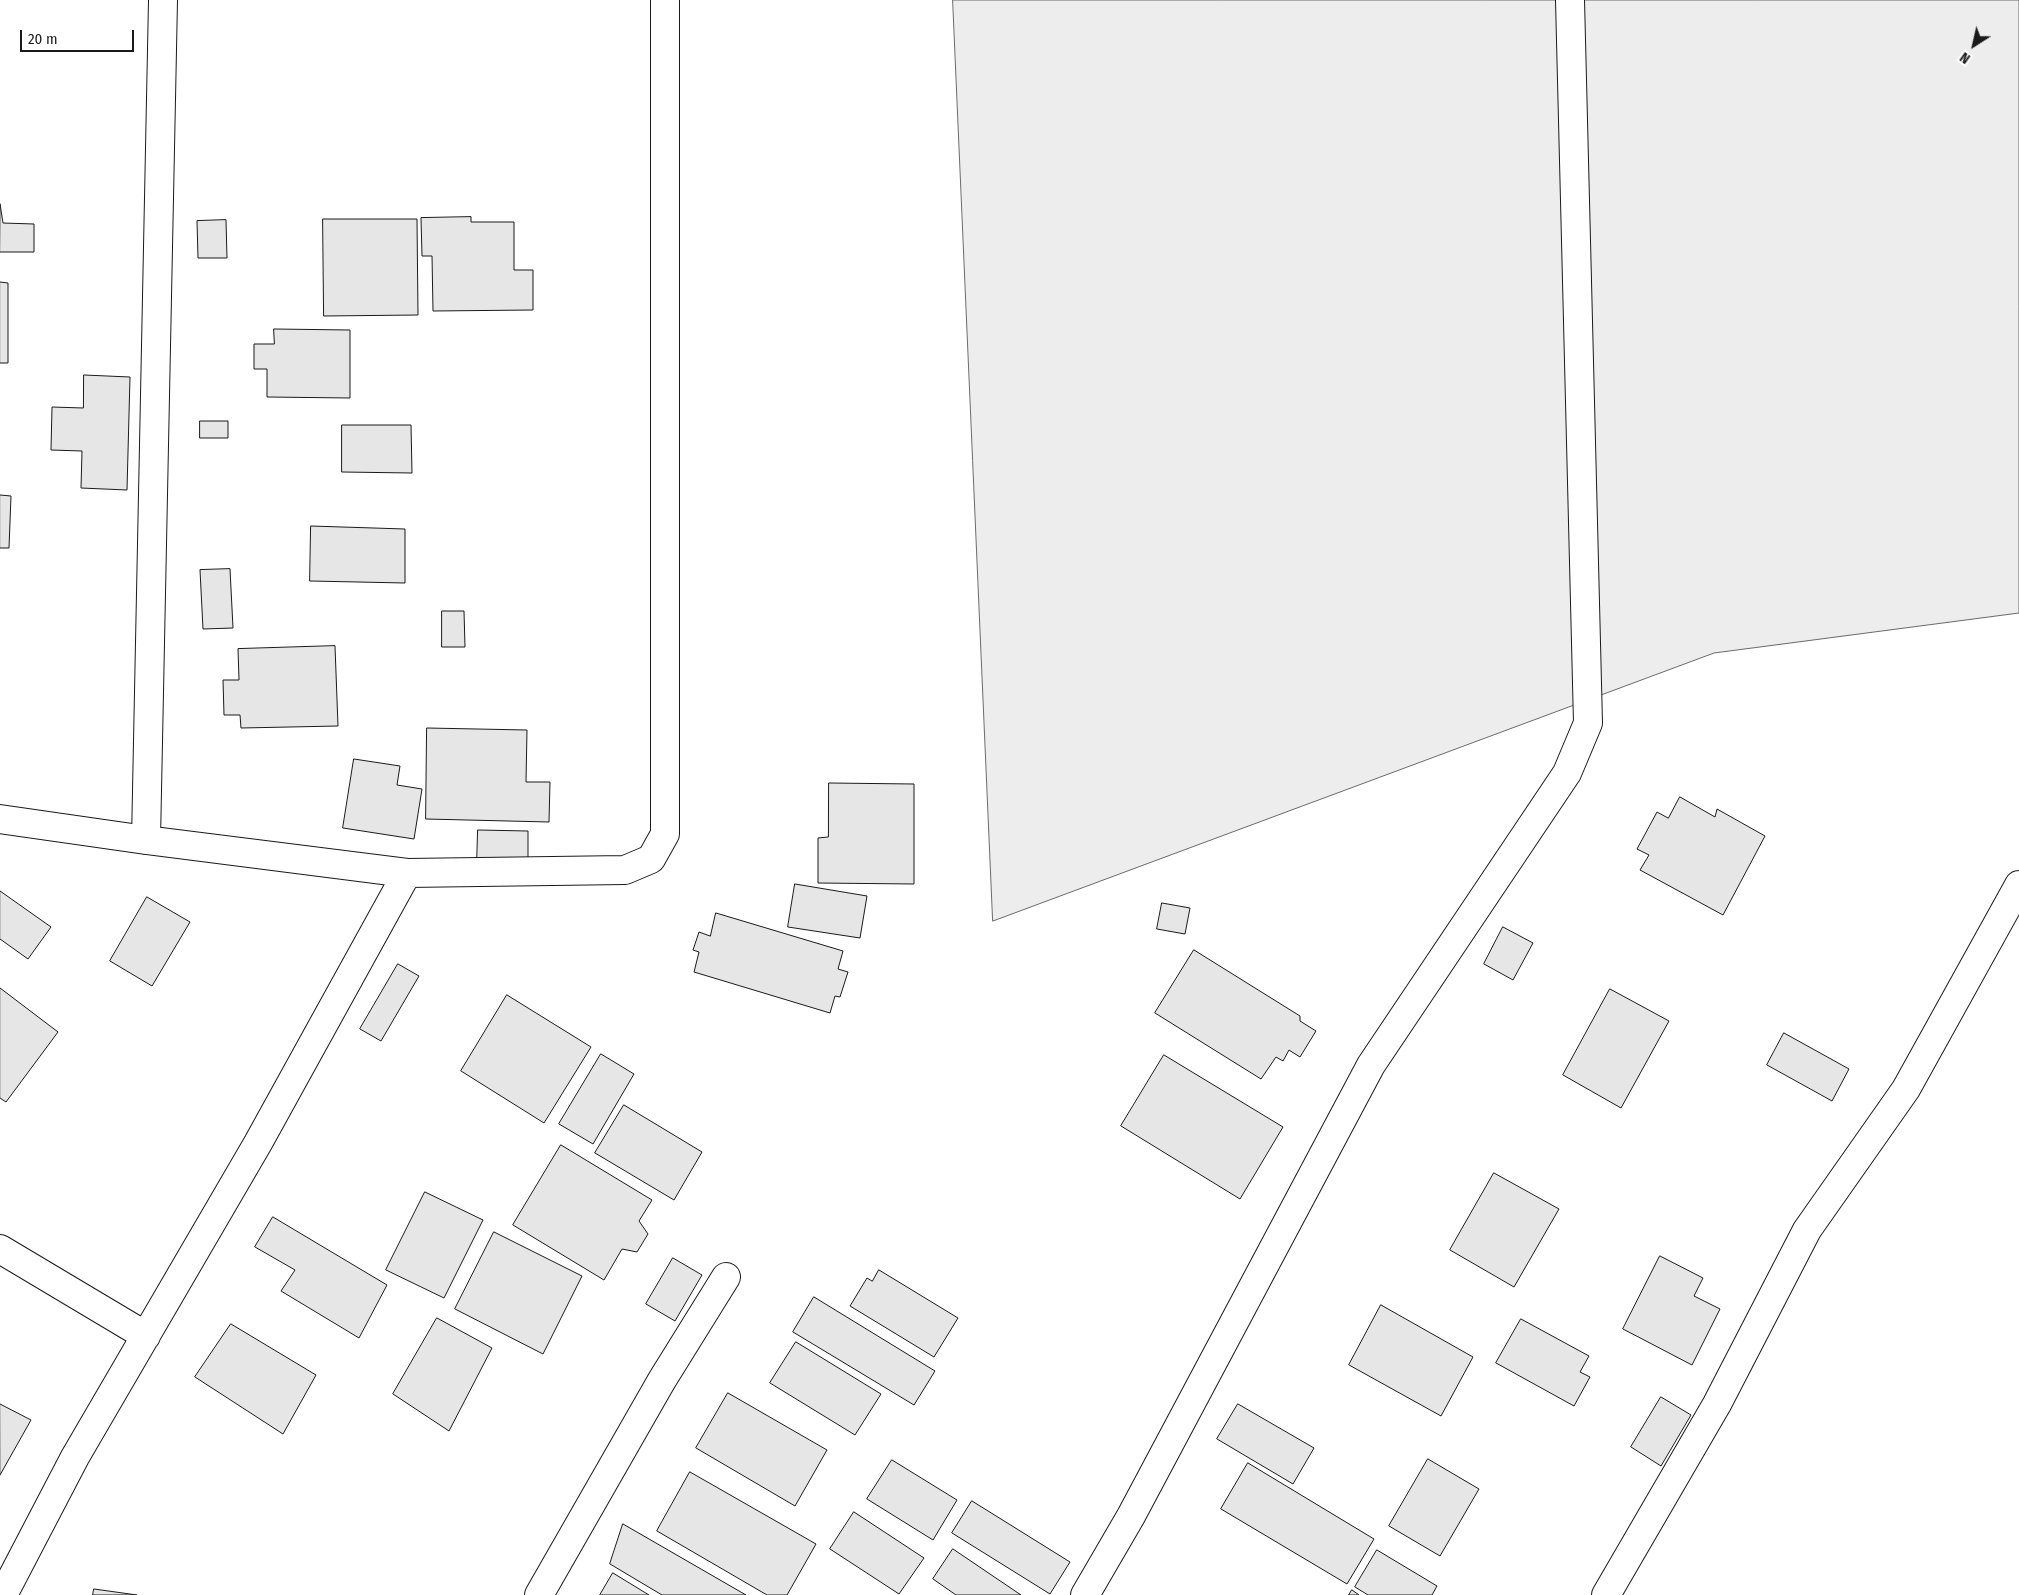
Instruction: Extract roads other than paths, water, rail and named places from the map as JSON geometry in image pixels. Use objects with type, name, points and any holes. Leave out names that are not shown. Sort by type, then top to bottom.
[{"type":"street","points":[[146,840],[163,0]]},
{"type":"street","points":[[0,819],[146,840],[407,873],[625,870],[651,859],[665,834],[665,0]]},
{"type":"street","points":[[1084,1595],[1131,1516],[1371,1065],[1567,773],[1588,723],[1570,0]]},
{"type":"street","points":[[3,1595],[74,1458],[258,1143],[407,873]]},
{"type":"street","points":[[1606,1595],[1717,1404],[1807,1230],[1906,1089],[2019,885]]},
{"type":"street","points":[[0,1249],[146,1336]]},
{"type":"street","points":[[539,1595],[662,1380],[726,1278]]}]
